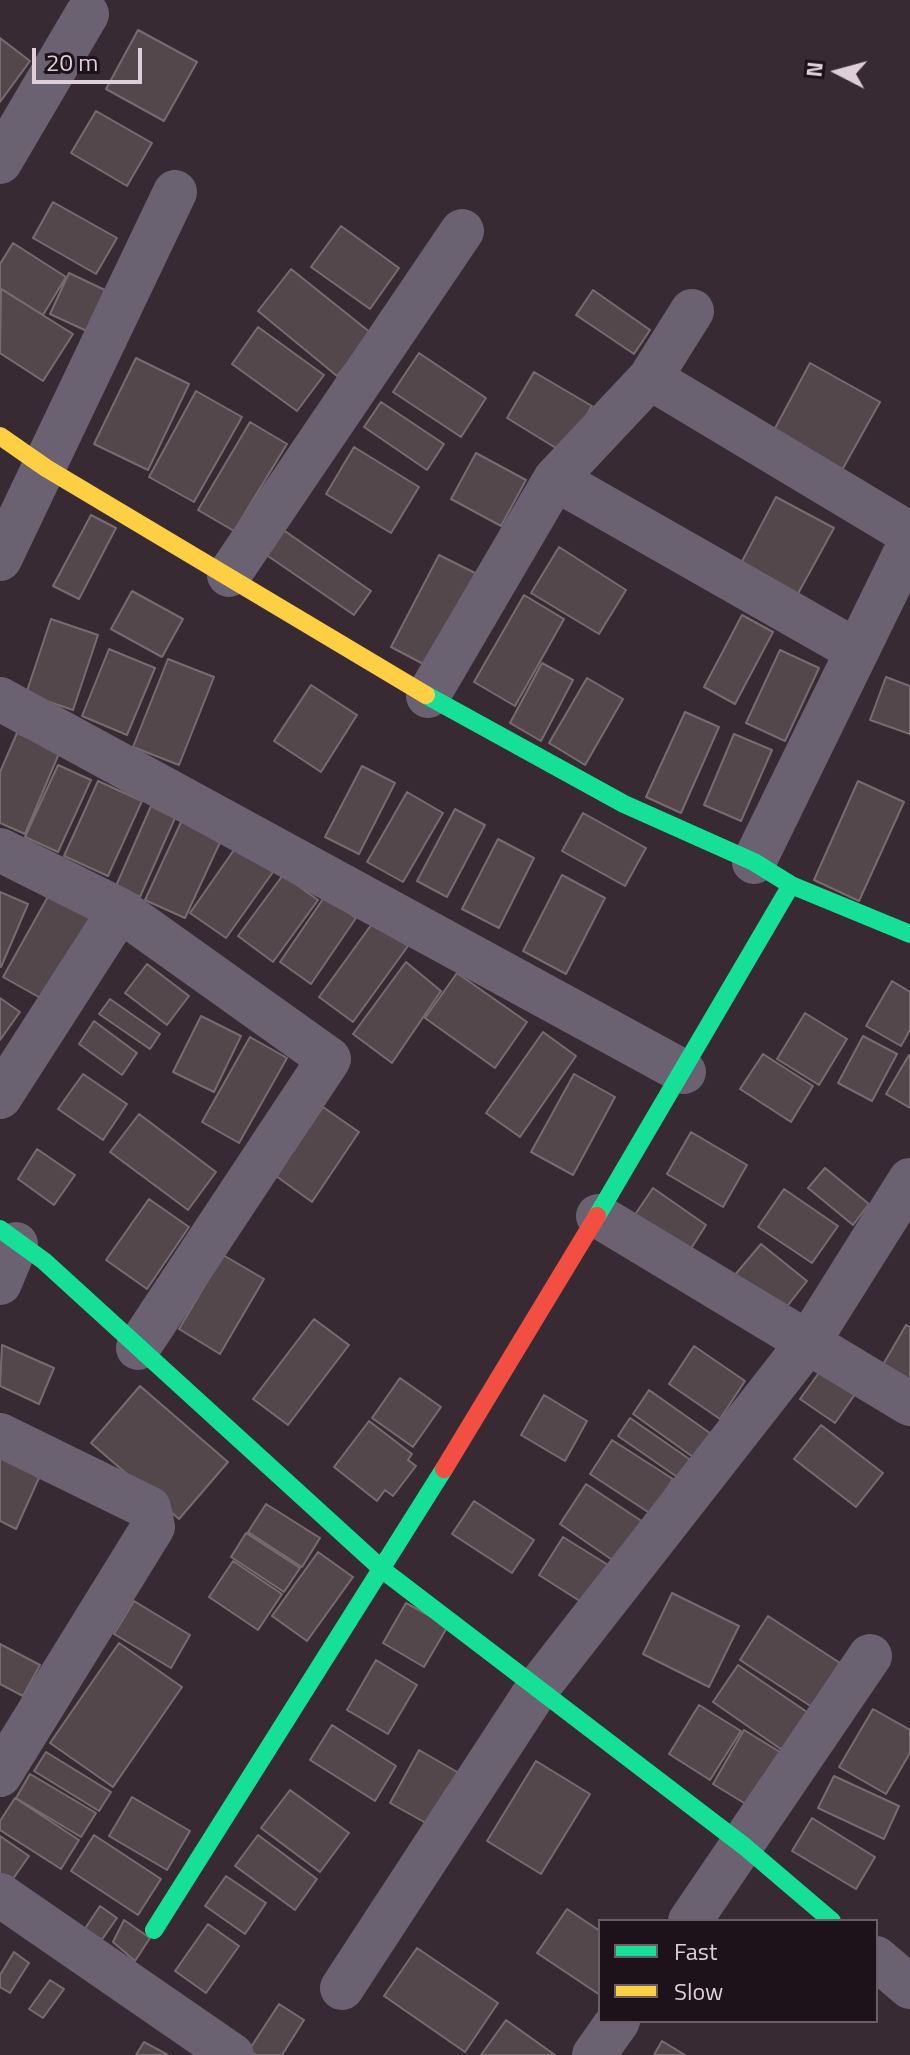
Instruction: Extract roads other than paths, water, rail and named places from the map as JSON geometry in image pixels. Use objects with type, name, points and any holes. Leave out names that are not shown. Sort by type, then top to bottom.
[{"type":"street","points":[[0,162],[87,14]]},
{"type":"street","points":[[0,559],[175,192]]},
{"type":"street","points":[[229,575],[462,231]]},
{"type":"street","points":[[428,696],[555,479],[650,378],[692,311]]},
{"type":"street","points":[[650,378],[910,534]]},
{"type":"street","points":[[0,436],[46,468],[428,696],[624,804],[754,862],[791,885],[910,934]]},
{"type":"street","points":[[555,479],[857,651]]},
{"type":"street","points":[[754,862],[910,543]]},
{"type":"street","points":[[0,699],[684,1072]]},
{"type":"street","points":[[0,850],[120,910],[329,1059],[138,1348]]},
{"type":"street","points":[[154,1930],[384,1571],[684,1072],[791,885]]},
{"type":"street","points":[[0,1097],[120,910]]},
{"type":"street","points":[[342,1988],[537,1689],[809,1341],[910,1180]]},
{"type":"street","points":[[598,1216],[910,1404]]},
{"type":"street","points":[[5,1252],[44,1261],[384,1571],[744,1846],[830,1919]]},
{"type":"street","points":[[0,1435],[149,1508],[153,1527],[0,1775]]},
{"type":"street","points":[[691,1919],[744,1846],[870,1656]]},
{"type":"street","points":[[0,1895],[232,2055]]},
{"type":"street","points":[[878,1960],[910,1987]]},
{"type":"street","points":[[594,2055],[617,2023]]}]
